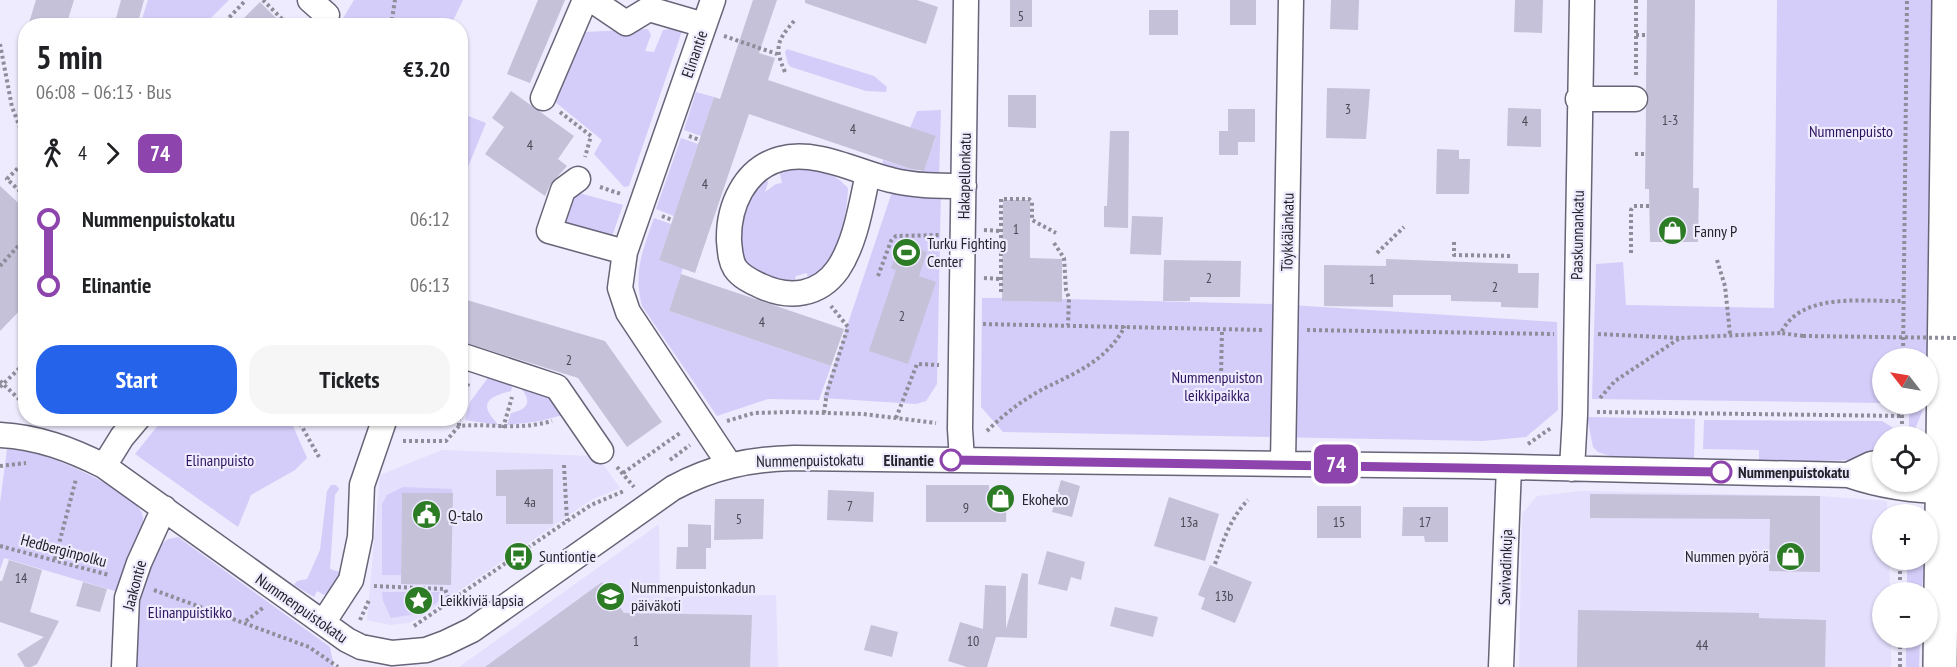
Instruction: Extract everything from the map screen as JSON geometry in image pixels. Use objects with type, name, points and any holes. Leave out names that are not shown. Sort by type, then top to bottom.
[{"type":"highway","points":[[1940,667],[1950,491],[1943,451],[1948,0]]},
{"type":"street","points":[[543,98],[585,0]]},
{"type":"street","points":[[592,0],[626,23],[649,9],[709,29]]},
{"type":"street","name":"Elinantie","points":[[713,0],[709,29],[625,252],[620,288],[628,312],[729,464]]},
{"type":"street","name":"Hakapellonkatu","points":[[962,460],[960,429],[966,0]]},
{"type":"street","name":"Töykkälänkatu","points":[[1282,463],[1291,0]]},
{"type":"street","name":"Paaskunnankatu","points":[[1572,469],[1575,415],[1578,99],[1582,0]]},
{"type":"street","points":[[1578,99],[1635,99]]},
{"type":"street","points":[[868,174],[854,231],[845,255],[828,281],[801,294],[772,291],[744,277],[736,269],[731,259],[729,228],[731,211],[738,194],[755,172],[781,159],[794,157],[821,160],[893,181],[964,186]]},
{"type":"street","points":[[578,179],[563,190],[549,231],[625,252]]},
{"type":"street","points":[[468,359],[557,387],[601,451]]},
{"type":"street","points":[[104,466],[131,426]]},
{"type":"street","points":[[323,623],[351,580],[360,537],[362,485],[382,426]]},
{"type":"street","name":"Nummenpuistokatu","points":[[0,435],[38,439],[59,445],[104,466],[377,659],[392,653],[426,650],[472,630],[673,488],[694,476],[729,464],[794,458],[1509,467],[1848,475],[1890,486],[1950,491]]},
{"type":"street","name":"Nummenpuistokatu","points":[[1848,475],[1872,464]]},
{"type":"street","name":"Savivadinkuja","points":[[1501,667],[1509,467]]},
{"type":"street","name":"Jaakontie","points":[[124,667],[127,598],[139,563],[164,508]]},
{"type":"path","points":[[229,18],[246,0]]},
{"type":"path","points":[[263,0],[281,18]]},
{"type":"path","points":[[392,18],[395,0]]},
{"type":"path","points":[[1635,99],[1636,0]]},
{"type":"path","points":[[1903,348],[1907,0]]},
{"type":"path","points":[[785,72],[777,54],[781,37],[794,21]]},
{"type":"path","points":[[709,29],[777,54]]},
{"type":"path","points":[[1636,35],[1647,35]]},
{"type":"path","points":[[0,44],[12,107],[18,122]]},
{"type":"path","points":[[543,98],[591,136]]},
{"type":"path","points":[[687,135],[700,140]]},
{"type":"path","points":[[1635,153],[1645,154]]},
{"type":"path","points":[[18,168],[7,179],[18,189]]},
{"type":"path","points":[[1001,292],[1001,199],[1029,199],[1032,202],[1032,220],[1056,233]]},
{"type":"path","points":[[1631,253],[1631,210],[1634,206],[1650,206]]},
{"type":"path","points":[[660,216],[672,220]]},
{"type":"path","points":[[1377,253],[1404,227]]},
{"type":"path","points":[[981,230],[1001,231]]},
{"type":"path","points":[[878,276],[891,241],[896,236],[942,235]]},
{"type":"path","points":[[1454,242],[1454,255],[1512,256]]},
{"type":"path","points":[[1054,243],[1064,258],[1066,290],[1070,298],[1068,325]]},
{"type":"path","points":[[0,266],[18,246]]},
{"type":"path","points":[[1717,260],[1725,286],[1730,334]]},
{"type":"path","points":[[981,278],[1001,279]]},
{"type":"path","points":[[816,288],[848,327],[827,392],[824,413]]},
{"type":"path","points":[[1781,333],[1792,318],[1820,305],[1903,301]]},
{"type":"path","points":[[979,324],[1274,330]]},
{"type":"path","points":[[987,431],[1028,398],[1094,363],[1119,337],[1125,326]]},
{"type":"path","points":[[1221,377],[1222,328]]},
{"type":"path","points":[[1299,330],[1565,334]]},
{"type":"path","points":[[1590,333],[1680,338],[1781,333],[1803,336],[1957,338]]},
{"type":"path","points":[[1680,338],[1615,381],[1602,395],[1592,412],[1902,416],[1902,426]]},
{"type":"path","points":[[896,418],[917,364],[941,365]]},
{"type":"path","points":[[18,369],[1,384],[18,398]]},
{"type":"path","points":[[503,428],[520,375]]},
{"type":"path","points":[[721,423],[765,412],[896,418],[943,425]]},
{"type":"path","points":[[468,425],[479,424],[503,428],[543,423],[576,414]]},
{"type":"path","points":[[302,426],[319,457]]},
{"type":"path","points":[[377,441],[446,441],[459,426]]},
{"type":"path","points":[[623,473],[688,428]]},
{"type":"path","points":[[665,464],[697,440]]},
{"type":"path","points":[[564,465],[567,520]]},
{"type":"path","points":[[55,559],[77,472]]},
{"type":"path","points":[[406,630],[450,603],[567,520],[591,505],[642,482]]},
{"type":"path","points":[[1215,564],[1231,525],[1248,500]]},
{"type":"path","name":"Hedberginpolku","points":[[0,546],[110,575]]},
{"type":"path","points":[[143,586],[245,621],[309,647],[326,658]]},
{"type":"path","points":[[374,586],[445,589],[450,603]]},
{"type":"path","points":[[360,621],[368,624]]},
{"type":"path","points":[[1900,648],[1900,667]]},
{"type":"shaded area","points":[[442,450],[592,456],[602,463],[620,488],[591,500],[421,617],[408,623],[390,625],[367,620],[380,475]]},
{"type":"shaded area","points":[[1581,491],[1820,496],[1887,501],[1887,504],[1872,504],[1872,570],[1889,570],[1890,582],[1872,582],[1872,648],[1891,648],[1891,667],[1519,667],[1522,514],[1537,496]]},
{"type":"shaded area","name":"Nummenpuistonkadun päiväkoti","points":[[659,524],[660,597],[776,595],[778,667],[459,667]]},
{"type":"green space","points":[[148,0],[229,0],[211,18],[142,18]]},
{"type":"green space","points":[[354,0],[463,0],[454,18],[343,18]]},
{"type":"green space","name":"Nummenpuisto","points":[[1777,0],[1932,0],[1928,348],[1872,348],[1872,403],[1592,399],[1596,264],[1623,262],[1626,305],[1774,308]]},
{"type":"green space","points":[[679,28],[682,31],[629,186],[624,187],[594,154],[602,140],[554,101],[584,32],[648,29],[651,35],[645,51],[654,52],[663,30]]},
{"type":"green space","points":[[787,49],[874,76],[887,87],[886,92],[866,91],[791,67],[785,52]]},
{"type":"green space","points":[[696,92],[714,97],[701,136],[684,130]]},
{"type":"green space","points":[[941,110],[939,177],[882,168],[883,160],[923,173],[936,137],[910,128],[917,111]]},
{"type":"green space","points":[[468,116],[486,123],[468,167]]},
{"type":"green space","points":[[681,138],[698,144],[674,216],[656,209]]},
{"type":"green space","points":[[799,166],[820,170],[843,183],[848,188],[847,201],[838,241],[826,264],[808,282],[807,273],[796,276],[794,282],[781,284],[750,267],[739,253],[739,208],[766,176],[768,183],[765,192],[776,184],[782,183],[780,174],[785,168]]},
{"type":"green space","name":"Turku Fighting Center","points":[[893,189],[941,190],[937,384],[926,401],[916,404],[823,398]]},
{"type":"green space","points":[[579,193],[623,205],[610,242],[563,223],[573,195]]},
{"type":"green space","points":[[654,218],[671,224],[659,260],[683,268],[669,311],[831,366],[819,400],[768,399],[717,416],[642,306],[639,293],[640,261]]},
{"type":"green space","name":"Nummenpuiston leikkipaikka","points":[[982,298],[1002,298],[1003,301],[1061,302],[1062,299],[1275,304],[1557,322],[1558,410],[1526,437],[1483,441],[1003,432],[981,407]]},
{"type":"green space","points":[[490,375],[514,381],[511,391],[493,398],[488,404],[489,413],[498,425],[468,420],[470,402]]},
{"type":"green space","points":[[519,386],[552,393],[566,414],[541,421],[507,425],[511,413],[522,409],[527,403],[526,396]]},
{"type":"green space","points":[[1909,414],[1921,414],[1916,426],[1909,426]]},
{"type":"green space","points":[[1587,417],[1695,419],[1694,458],[1613,457],[1598,452],[1593,447]]},
{"type":"green space","points":[[1704,420],[1882,421],[1890,426],[1872,426],[1872,457],[1852,460],[1759,460],[1759,450],[1703,449]]},
{"type":"green space","name":"Elinanpuisto","points":[[157,426],[293,426],[307,458],[295,470],[251,495],[238,527],[135,454]]},
{"type":"green space","points":[[7,449],[45,456],[78,469],[113,488],[139,508],[143,517],[141,533],[118,592],[4,558],[0,570],[0,503]]},
{"type":"green space","points":[[331,485],[336,485],[339,489],[335,495],[330,569],[343,573],[330,592],[324,595],[317,591],[314,597],[294,585],[297,581],[307,579],[320,550],[327,491]]},
{"type":"green space","points":[[403,487],[452,489],[452,493],[402,493],[401,575],[382,575],[382,504],[387,495]]},
{"type":"green space","name":"Elinanpuistikko","points":[[178,537],[330,647],[334,667],[135,667],[135,602],[159,546],[168,539]]},
{"type":"green space","points":[[1907,570],[1923,570],[1923,582],[1907,582]]},
{"type":"green space","points":[[382,592],[440,592],[440,600],[422,613],[391,618],[383,601]]},
{"type":"green space","points":[[1906,648],[1920,648],[1919,667],[1906,667]]},
{"type":"building","points":[[36,0],[74,0],[68,18],[30,18]]},
{"type":"building","points":[[121,0],[144,0],[139,18],[116,18]]},
{"type":"building","points":[[538,0],[565,0],[530,83],[507,74]]},
{"type":"building","points":[[753,0],[777,0],[759,53],[775,58],[768,80],[936,136],[924,171],[911,169],[749,114],[695,273],[659,260],[714,97],[720,99]]},
{"type":"building","points":[[805,0],[917,0],[938,7],[926,44],[805,3]]},
{"type":"building","points":[[1010,0],[1032,0],[1032,27],[1010,27]]},
{"type":"building","points":[[1230,0],[1256,0],[1256,25],[1230,25]]},
{"type":"building","points":[[1331,0],[1359,0],[1358,30],[1330,29]]},
{"type":"building","points":[[1515,0],[1543,0],[1542,33],[1514,32]]},
{"type":"building","points":[[1647,0],[1695,0],[1693,188],[1699,188],[1698,242],[1650,242],[1649,189],[1645,189],[1646,108],[1649,100],[1646,90]]},
{"type":"building","points":[[260,2],[276,18],[244,18]]},
{"type":"building","points":[[1149,10],[1178,10],[1178,35],[1149,35]]},
{"type":"building","points":[[1327,88],[1370,89],[1366,139],[1326,138]]},
{"type":"building","points":[[511,91],[574,136],[558,159],[567,166],[550,185],[545,196],[485,154],[504,127],[492,118]]},
{"type":"building","points":[[1008,95],[1036,95],[1036,128],[1008,127]]},
{"type":"building","points":[[1508,108],[1541,109],[1541,147],[1507,146]]},
{"type":"building","points":[[1228,109],[1255,109],[1255,142],[1238,142],[1238,155],[1219,155],[1219,131],[1228,131]]},
{"type":"building","points":[[1110,131],[1129,131],[1128,228],[1104,227]]},
{"type":"building","points":[[1437,149],[1459,150],[1459,159],[1470,159],[1469,194],[1436,194]]},
{"type":"building","points":[[0,186],[18,203],[18,312],[0,331]]},
{"type":"building","points":[[1003,200],[1030,200],[1030,258],[1062,259],[1062,302],[1002,301]]},
{"type":"building","points":[[1132,216],[1163,217],[1161,255],[1130,254]]},
{"type":"building","points":[[900,242],[927,252],[919,276],[936,282],[908,364],[869,351],[896,270],[891,268]]},
{"type":"building","points":[[1386,259],[1518,264],[1518,273],[1539,273],[1538,308],[1501,307],[1501,302],[1451,301],[1451,295],[1393,295],[1393,307],[1324,306],[1324,265],[1386,266]]},
{"type":"building","points":[[1164,260],[1241,261],[1240,297],[1190,297],[1190,301],[1163,301]]},
{"type":"building","points":[[681,274],[844,329],[831,366],[669,311]]},
{"type":"building","points":[[468,300],[605,341],[662,422],[627,447],[578,378],[468,344]]},
{"type":"building","points":[[553,469],[553,524],[506,524],[506,496],[496,496],[496,470]]},
{"type":"building","points":[[1061,480],[1080,486],[1072,517],[1052,512]]},
{"type":"building","points":[[926,485],[989,485],[989,494],[1007,494],[1006,522],[926,522]]},
{"type":"building","points":[[828,490],[874,492],[873,522],[827,520]]},
{"type":"building","name":"Q-talo","points":[[402,493],[453,493],[451,585],[401,584]]},
{"type":"building","points":[[1590,494],[1820,496],[1820,572],[1769,571],[1770,519],[1590,518]]},
{"type":"building","points":[[1169,497],[1219,514],[1205,561],[1154,546]]},
{"type":"building","points":[[715,499],[764,499],[763,539],[714,540]]},
{"type":"building","points":[[1317,506],[1361,506],[1361,538],[1317,538]]},
{"type":"building","points":[[1403,507],[1448,507],[1448,542],[1425,542],[1424,536],[1402,536]]},
{"type":"building","points":[[688,524],[711,525],[711,548],[706,548],[706,569],[676,569],[677,547],[688,547]]},
{"type":"building","points":[[1047,551],[1085,562],[1081,580],[1071,577],[1067,591],[1038,584]]},
{"type":"building","points":[[9,560],[42,570],[30,612],[59,621],[37,664],[31,667],[25,667],[17,654],[44,637],[0,622],[0,581],[2,581]]},
{"type":"building","points":[[1210,565],[1252,582],[1235,623],[1201,609],[1205,598],[1198,595]]},
{"type":"building","points":[[1022,573],[1028,574],[1027,638],[996,637],[987,667],[967,667],[948,661],[960,622],[983,629],[985,585],[1006,586],[1006,629]]},
{"type":"building","points":[[83,582],[107,589],[100,612],[76,606]]},
{"type":"building","points":[[602,582],[624,613],[752,615],[750,667],[485,667]]},
{"type":"building","points":[[1115,607],[1158,617],[1153,637],[1110,626]]},
{"type":"building","points":[[1578,610],[1759,613],[1759,618],[1826,620],[1825,667],[1577,667]]},
{"type":"building","points":[[871,625],[898,632],[892,657],[864,650]]},
{"type":"bus line","name":"74","points":[[951,460],[1282,463],[1721,472]]},
{"type":"place","name":"Fanny P","points":[[1673,231]]},
{"type":"place","name":"Turku Fighting Center","points":[[906,252]]},
{"type":"place","name":"Elinantie","points":[[951,460]]},
{"type":"place","name":"Nummenpuistokatu","points":[[1721,472]]},
{"type":"place","name":"Ekoheko","points":[[1001,499]]},
{"type":"place","name":"Q-talo","points":[[427,515]]},
{"type":"place","name":"Suntiontie","points":[[518,556]]},
{"type":"place","name":"Nummen pyörä","points":[[1790,556]]},
{"type":"place","name":"Nummenpuistonkadun päiväkoti","points":[[610,596]]},
{"type":"place","name":"Leikkiviä lapsia","points":[[419,600]]}]
